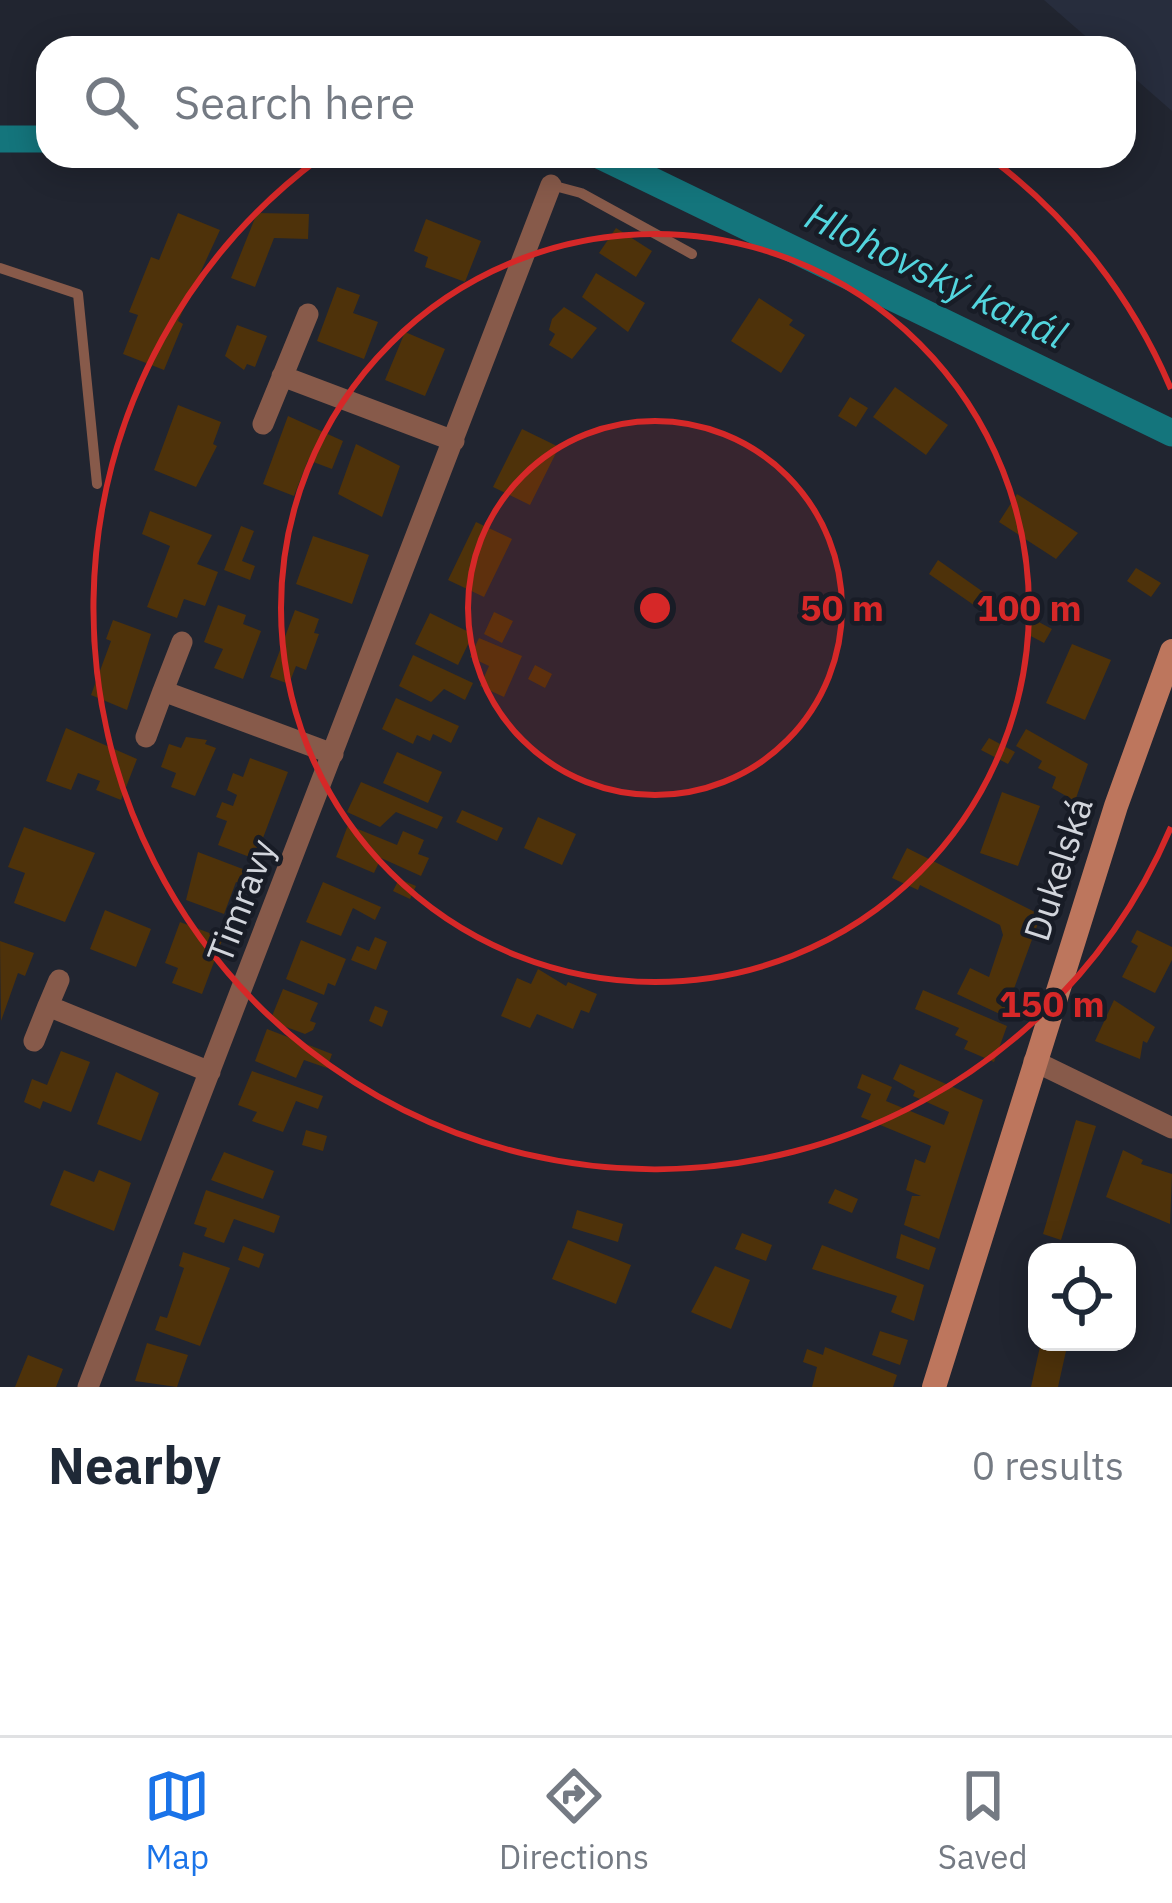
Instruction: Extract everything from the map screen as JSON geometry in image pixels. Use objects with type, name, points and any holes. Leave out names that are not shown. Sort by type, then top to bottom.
[{"type":"main road","name":"Dukelská","points":[[934,1387],[1034,1060],[1172,651]]},
{"type":"street","name":"Timravy","points":[[88,1387],[551,185]]},
{"type":"street","points":[[262,424],[308,314]]},
{"type":"street","points":[[282,376],[454,441]]},
{"type":"street","points":[[146,737],[182,642]]},
{"type":"street","points":[[163,692],[333,754]]},
{"type":"street","points":[[34,1041],[59,980]]},
{"type":"street","points":[[49,1006],[210,1072]]},
{"type":"street","points":[[1034,1060],[1172,1128]]},
{"type":"lane","points":[[551,185],[580,193],[692,254]]},
{"type":"lane","points":[[0,268],[78,294],[97,484]]},
{"type":"shaded area","points":[[1044,0],[1172,0],[1172,111],[1136,80],[1136,36],[1085,36]]},
{"type":"building","points":[[178,213],[220,230],[178,321],[183,324],[164,370],[123,354],[138,315],[129,312],[151,257],[159,260]]},
{"type":"building","points":[[257,213],[309,214],[308,239],[274,238],[255,287],[231,278]]},
{"type":"building","points":[[426,219],[481,241],[465,282],[425,267],[428,257],[414,251]]},
{"type":"building","points":[[616,228],[652,251],[636,277],[599,253]]},
{"type":"building","points":[[596,273],[645,303],[628,332],[582,297]]},
{"type":"building","points":[[337,287],[360,295],[353,313],[378,322],[364,359],[317,341]]},
{"type":"building","points":[[759,298],[793,320],[789,325],[805,335],[781,373],[731,341]]},
{"type":"building","points":[[564,307],[597,328],[572,359],[549,345],[555,334],[549,330],[552,319]]},
{"type":"building","points":[[237,325],[267,336],[255,367],[247,364],[244,370],[225,356]]},
{"type":"building","points":[[405,332],[445,349],[425,396],[385,380]]},
{"type":"building","points":[[895,387],[948,425],[926,455],[873,417]]},
{"type":"building","points":[[850,397],[868,408],[856,427],[838,416]]},
{"type":"building","points":[[178,405],[221,422],[213,444],[217,446],[196,487],[154,470]]},
{"type":"building","points":[[288,416],[343,441],[332,469],[308,460],[294,496],[263,484]]},
{"type":"building","points":[[522,429],[559,447],[530,505],[493,487]]},
{"type":"building","points":[[356,444],[400,466],[382,517],[338,494]]},
{"type":"building","points":[[1017,494],[1078,533],[1056,559],[999,522]]},
{"type":"building","points":[[150,511],[212,535],[197,564],[218,572],[205,606],[184,599],[177,618],[147,607],[170,546],[142,534]]},
{"type":"building","points":[[476,522],[512,539],[484,597],[448,580]]},
{"type":"building","points":[[241,526],[254,531],[242,561],[255,566],[250,580],[224,570]]},
{"type":"building","points":[[313,536],[369,555],[352,604],[296,584]]},
{"type":"building","points":[[938,560],[1003,606],[994,619],[929,574]]},
{"type":"building","points":[[1136,568],[1161,583],[1151,597],[1127,581]]},
{"type":"building","points":[[218,605],[246,615],[243,624],[261,631],[243,679],[214,668],[223,649],[204,642]]},
{"type":"building","points":[[295,610],[319,619],[314,633],[319,634],[306,670],[296,666],[289,684],[270,677]]},
{"type":"building","points":[[494,612],[513,621],[502,643],[484,634]]},
{"type":"building","points":[[430,613],[473,634],[458,665],[415,644]]},
{"type":"building","points":[[1033,619],[1052,629],[1044,643],[1025,633]]},
{"type":"building","points":[[113,620],[151,634],[127,710],[91,695],[111,641],[106,639]]},
{"type":"building","points":[[479,638],[522,656],[504,697],[480,686],[489,666],[470,657]]},
{"type":"building","points":[[1072,644],[1111,660],[1085,720],[1046,703]]},
{"type":"building","points":[[413,655],[473,683],[465,700],[444,689],[431,702],[399,686]]},
{"type":"building","points":[[535,665],[552,674],[545,688],[528,679]]},
{"type":"building","points":[[396,698],[459,726],[451,743],[433,734],[430,741],[417,735],[413,744],[382,729]]},
{"type":"building","points":[[66,728],[137,759],[121,800],[96,790],[100,781],[78,773],[71,790],[46,781]]},
{"type":"building","points":[[1026,729],[1088,764],[1075,801],[1052,788],[1056,777],[1038,768],[1042,761],[1016,746]]},
{"type":"building","points":[[186,737],[207,740],[205,744],[216,748],[195,796],[171,787],[176,773],[161,767],[169,744],[181,748]]},
{"type":"building","points":[[989,738],[1015,752],[1008,764],[981,750]]},
{"type":"building","points":[[397,752],[442,772],[428,803],[383,783]]},
{"type":"building","points":[[250,758],[288,772],[255,859],[218,845],[227,821],[216,817],[222,802],[233,806],[237,795],[227,790],[233,773],[243,777]]},
{"type":"building","points":[[361,782],[443,817],[437,829],[396,812],[380,827],[347,812]]},
{"type":"building","points":[[1002,792],[1040,806],[1018,866],[980,853]]},
{"type":"building","points":[[462,810],[503,828],[497,841],[456,822]]},
{"type":"building","points":[[538,817],[576,834],[562,865],[524,848]]},
{"type":"building","points":[[348,825],[397,845],[403,831],[424,840],[418,854],[429,858],[421,876],[381,858],[374,873],[336,857]]},
{"type":"building","points":[[24,827],[95,853],[65,922],[14,903],[25,873],[8,867]]},
{"type":"building","points":[[907,848],[1041,915],[1004,1016],[957,994],[970,968],[989,977],[1003,935],[1000,925],[920,885],[918,890],[892,878]]},
{"type":"building","points":[[198,852],[248,871],[243,884],[236,882],[224,914],[186,900]]},
{"type":"building","points":[[399,879],[416,886],[410,899],[393,891]]},
{"type":"building","points":[[323,882],[381,907],[375,920],[353,908],[341,936],[306,922]]},
{"type":"building","points":[[105,910],[151,929],[136,967],[90,949]]},
{"type":"building","points":[[180,922],[223,938],[202,994],[172,983],[178,968],[165,963]]},
{"type":"building","points":[[1137,930],[1172,947],[1172,960],[1155,993],[1122,977],[1138,946],[1131,942]]},
{"type":"building","points":[[375,937],[387,942],[376,970],[351,960],[357,946],[369,951]]},
{"type":"building","points":[[301,940],[346,959],[335,986],[328,983],[324,995],[286,979]]},
{"type":"building","points":[[0,941],[34,953],[25,976],[18,973],[1,1021]]},
{"type":"building","points":[[538,969],[566,986],[568,982],[597,994],[589,1013],[581,1010],[573,1029],[537,1014],[530,1028],[501,1016],[517,978],[531,984]]},
{"type":"building","points":[[283,989],[318,1003],[310,1021],[316,1023],[313,1030],[305,1034],[270,1021]]},
{"type":"building","points":[[923,990],[1007,1026],[994,1062],[964,1049],[968,1041],[955,1035],[959,1028],[915,1009]]},
{"type":"building","points":[[1114,1000],[1155,1027],[1147,1043],[1143,1041],[1140,1059],[1095,1041]]},
{"type":"building","points":[[375,1006],[388,1011],[382,1027],[369,1021]]},
{"type":"building","points":[[267,1029],[332,1054],[327,1068],[304,1060],[296,1078],[255,1061]]},
{"type":"building","points":[[61,1051],[90,1062],[71,1112],[43,1101],[40,1109],[24,1102],[32,1079],[47,1085]]},
{"type":"building","points":[[900,1064],[983,1100],[939,1239],[904,1225],[912,1196],[921,1196],[906,1190],[915,1159],[925,1163],[931,1146],[861,1117],[871,1094],[857,1088],[862,1074],[892,1087],[886,1101],[944,1125],[949,1112],[913,1096],[915,1091],[893,1079]]},
{"type":"building","points":[[252,1071],[323,1096],[318,1109],[296,1101],[283,1132],[252,1121],[257,1112],[238,1105]]},
{"type":"building","points":[[116,1072],[159,1093],[141,1141],[97,1124]]},
{"type":"building","points":[[1076,1120],[1096,1126],[1061,1240],[1043,1234]]},
{"type":"building","points":[[306,1130],[327,1136],[323,1151],[302,1145]]},
{"type":"building","points":[[1123,1150],[1143,1160],[1141,1164],[1172,1174],[1170,1224],[1106,1197]]},
{"type":"building","points":[[224,1152],[274,1171],[263,1199],[211,1180]]},
{"type":"building","points":[[64,1170],[94,1182],[99,1170],[131,1183],[114,1231],[50,1205]]},
{"type":"building","points":[[835,1189],[858,1199],[852,1213],[828,1203]]},
{"type":"building","points":[[206,1190],[280,1216],[274,1233],[234,1219],[224,1243],[204,1236],[207,1228],[194,1224]]},
{"type":"building","points":[[577,1210],[623,1224],[618,1242],[572,1228]]},
{"type":"building","points":[[742,1233],[772,1245],[766,1261],[735,1249]]},
{"type":"building","points":[[901,1234],[936,1248],[929,1270],[896,1258]]},
{"type":"building","points":[[568,1240],[631,1265],[616,1304],[552,1279]]},
{"type":"building","points":[[822,1245],[924,1285],[914,1321],[891,1312],[897,1296],[812,1269]]},
{"type":"building","points":[[243,1246],[264,1254],[259,1268],[238,1260]]},
{"type":"building","points":[[183,1252],[230,1268],[200,1346],[155,1330],[160,1316],[167,1318],[184,1268],[179,1266]]},
{"type":"building","points":[[715,1266],[750,1280],[731,1329],[691,1312]]},
{"type":"building","points":[[880,1331],[908,1340],[900,1365],[872,1355]]},
{"type":"building","points":[[147,1343],[188,1355],[177,1387],[135,1381]]},
{"type":"building","points":[[825,1347],[897,1375],[893,1387],[812,1387],[817,1367],[803,1362],[807,1349],[823,1355]]},
{"type":"building","points":[[1039,1351],[1066,1351],[1058,1387],[1031,1387]]},
{"type":"building","points":[[28,1355],[63,1369],[56,1387],[15,1387]]},
{"type":"waterway","name":"Hlohovský kanál","points":[[0,139],[36,139]]},
{"type":"waterway","name":"Hlohovský kanál","points":[[626,168],[1172,433]]}]
